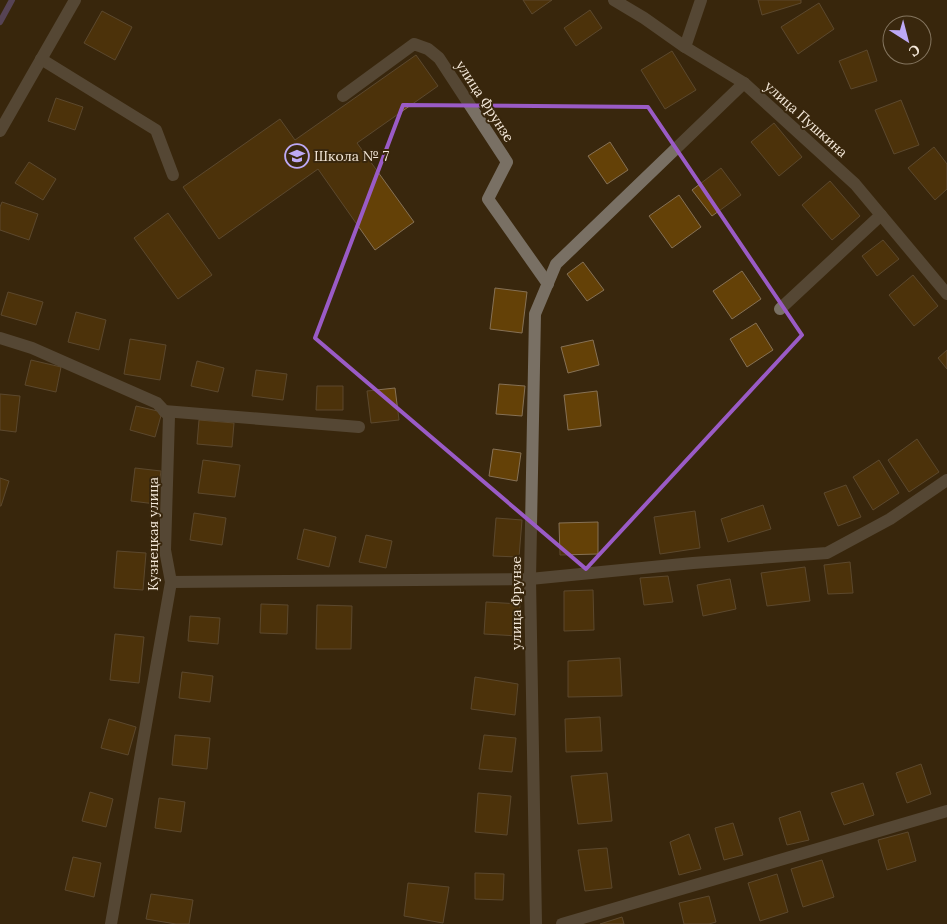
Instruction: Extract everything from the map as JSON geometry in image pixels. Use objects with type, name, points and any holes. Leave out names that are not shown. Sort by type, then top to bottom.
[{"type":"street","points":[[0,131],[75,0]]},
{"type":"street","name":"улица Пушкина","points":[[614,0],[744,83],[855,184],[947,294]]},
{"type":"street","points":[[685,47],[701,0]]},
{"type":"street","name":"улица Фрунзе","points":[[343,96],[414,44],[428,49],[439,58],[507,162],[488,199],[548,284]]},
{"type":"street","points":[[41,60],[156,130],[173,174]]},
{"type":"street","name":"улица Фрунзе","points":[[536,924],[530,579],[535,314],[556,264],[744,83]]},
{"type":"street","points":[[780,309],[881,215]]},
{"type":"street","points":[[0,338],[32,348],[157,403],[164,411],[359,427]]},
{"type":"street","name":"Кузнецкая улица","points":[[111,924],[171,582],[165,550],[169,416],[164,411]]},
{"type":"street","points":[[171,582],[530,579],[693,563],[827,553],[890,519],[947,480]]},
{"type":"street","points":[[562,924],[947,811]]},
{"type":"highlighted area","points":[[403,105],[648,107],[802,335],[586,569],[315,338]]},
{"type":"building","points":[[523,0],[552,0],[532,14]]},
{"type":"building","points":[[758,0],[801,0],[801,3],[762,15]]},
{"type":"building","points":[[819,3],[834,29],[798,54],[781,27]]},
{"type":"building","points":[[590,10],[602,28],[576,46],[564,28]]},
{"type":"building","points":[[102,11],[132,27],[115,60],[84,43]]},
{"type":"building","points":[[867,50],[877,81],[851,89],[839,61]]},
{"type":"building","points":[[672,51],[696,90],[665,109],[641,70]]},
{"type":"building","name":"Школа № 7","points":[[416,55],[438,86],[357,143],[414,222],[375,250],[318,169],[219,239],[183,187],[280,119],[295,140]]},
{"type":"building","points":[[56,98],[83,107],[75,130],[48,121]]},
{"type":"building","points":[[901,100],[919,145],[894,154],[875,110]]},
{"type":"building","points":[[774,123],[802,157],[779,176],[751,142]]},
{"type":"building","points":[[610,142],[628,170],[607,184],[588,156]]},
{"type":"building","points":[[934,147],[947,164],[947,189],[935,200],[908,168]]},
{"type":"building","points":[[29,162],[56,179],[43,200],[15,183]]},
{"type":"building","points":[[721,168],[741,195],[712,216],[692,190]]},
{"type":"building","points":[[830,181],[860,216],[832,240],[802,205]]},
{"type":"building","points":[[679,195],[701,227],[672,248],[649,216]]},
{"type":"building","points":[[2,202],[38,214],[29,240],[0,230],[0,207]]},
{"type":"building","points":[[168,213],[212,275],[178,299],[134,238]]},
{"type":"building","points":[[883,240],[899,259],[877,276],[862,256]]},
{"type":"building","points":[[583,262],[604,290],[587,301],[567,274]]},
{"type":"building","points":[[742,271],[761,299],[732,319],[713,291]]},
{"type":"building","points":[[913,275],[938,306],[914,326],[889,295]]},
{"type":"building","points":[[495,288],[527,292],[522,333],[490,329]]},
{"type":"building","points":[[8,292],[43,302],[36,325],[1,315]]},
{"type":"building","points":[[76,312],[106,320],[99,350],[68,342]]},
{"type":"building","points":[[756,323],[773,350],[747,367],[730,339]]},
{"type":"building","points":[[130,339],[166,345],[160,380],[124,374]]},
{"type":"building","points":[[593,340],[599,365],[568,373],[561,347]]},
{"type":"building","points":[[947,350],[947,369],[938,358]]},
{"type":"building","points":[[31,360],[61,367],[56,392],[25,385]]},
{"type":"building","points":[[197,361],[224,368],[218,392],[191,386]]},
{"type":"building","points":[[256,370],[287,374],[283,400],[252,396]]},
{"type":"building","points":[[499,384],[525,386],[522,416],[496,414]]},
{"type":"building","points":[[317,386],[343,386],[343,410],[316,410]]},
{"type":"building","points":[[395,388],[399,420],[371,423],[367,391]]},
{"type":"building","points":[[597,391],[601,426],[568,430],[564,395]]},
{"type":"building","points":[[0,394],[20,396],[16,432],[0,430]]},
{"type":"building","points":[[136,406],[162,412],[155,437],[130,430]]},
{"type":"building","points":[[199,420],[234,423],[232,447],[197,444]]},
{"type":"building","points":[[917,439],[939,472],[909,492],[888,460]]},
{"type":"building","points":[[493,449],[521,453],[517,481],[489,476]]},
{"type":"building","points":[[203,460],[240,465],[235,497],[198,493]]},
{"type":"building","points":[[879,460],[899,493],[873,510],[853,477]]},
{"type":"building","points":[[135,468],[161,471],[156,504],[131,501]]},
{"type":"building","points":[[0,478],[9,481],[1,506],[0,506]]},
{"type":"building","points":[[846,485],[861,517],[838,526],[824,493]]},
{"type":"building","points":[[763,505],[771,529],[728,542],[721,519]]},
{"type":"building","points":[[695,511],[700,548],[660,554],[654,517]]},
{"type":"building","points":[[194,513],[226,518],[222,545],[190,540]]},
{"type":"building","points":[[496,518],[522,520],[519,557],[493,556]]},
{"type":"building","points":[[598,522],[598,554],[560,555],[559,523]]},
{"type":"building","points":[[304,529],[336,537],[329,567],[297,559]]},
{"type":"building","points":[[366,535],[392,541],[386,568],[359,562]]},
{"type":"building","points":[[117,551],[146,553],[143,590],[114,588]]},
{"type":"building","points":[[850,562],[853,593],[828,594],[824,565]]},
{"type":"building","points":[[805,567],[810,601],[767,606],[761,573]]},
{"type":"building","points":[[668,576],[673,602],[644,605],[640,578]]},
{"type":"building","points":[[730,579],[736,609],[703,616],[697,585]]},
{"type":"building","points":[[593,590],[594,630],[564,631],[564,591]]},
{"type":"building","points":[[486,602],[520,604],[518,636],[484,634]]},
{"type":"building","points":[[261,604],[288,605],[287,634],[260,633]]},
{"type":"building","points":[[317,605],[352,606],[351,649],[316,649]]},
{"type":"building","points":[[190,616],[220,618],[218,644],[188,641]]},
{"type":"building","points":[[115,634],[144,637],[139,683],[110,680]]},
{"type":"building","points":[[620,658],[622,696],[568,697],[568,661]]},
{"type":"building","points":[[182,672],[213,676],[210,702],[179,698]]},
{"type":"building","points":[[475,677],[518,684],[515,715],[471,709]]},
{"type":"building","points":[[600,717],[602,751],[566,752],[565,719]]},
{"type":"building","points":[[109,719],[136,727],[128,755],[101,748]]},
{"type":"building","points":[[175,735],[210,738],[207,769],[172,765]]},
{"type":"building","points":[[484,735],[516,738],[512,772],[479,769]]},
{"type":"building","points":[[921,764],[931,794],[907,803],[896,773]]},
{"type":"building","points":[[607,773],[612,821],[578,824],[571,776]]},
{"type":"building","points":[[863,783],[874,815],[844,825],[831,793]]},
{"type":"building","points":[[90,792],[113,799],[106,827],[82,821]]},
{"type":"building","points":[[478,793],[511,796],[507,835],[475,832]]},
{"type":"building","points":[[159,798],[185,802],[181,832],[155,828]]},
{"type":"building","points":[[800,811],[809,840],[787,845],[779,818]]},
{"type":"building","points":[[733,823],[743,855],[724,860],[715,828]]},
{"type":"building","points":[[908,832],[916,861],[887,870],[878,840]]},
{"type":"building","points":[[689,834],[701,869],[679,875],[670,842]]},
{"type":"building","points":[[607,848],[612,888],[585,891],[578,850]]},
{"type":"building","points":[[73,857],[101,863],[94,897],[65,890]]},
{"type":"building","points":[[822,860],[834,897],[803,907],[791,869]]},
{"type":"building","points":[[475,873],[504,874],[503,900],[475,899]]},
{"type":"building","points":[[777,874],[788,912],[760,921],[748,883]]},
{"type":"building","points":[[408,883],[449,887],[443,923],[404,916]]},
{"type":"building","points":[[151,894],[193,900],[189,924],[176,924],[146,919]]},
{"type":"building","points":[[709,896],[716,922],[709,924],[684,924],[679,903]]},
{"type":"building","points":[[622,917],[624,924],[600,924]]},
{"type":"waterway","points":[[0,22],[12,0]]},
{"type":"place","name":"Школа № 7","points":[[297,156]]}]
